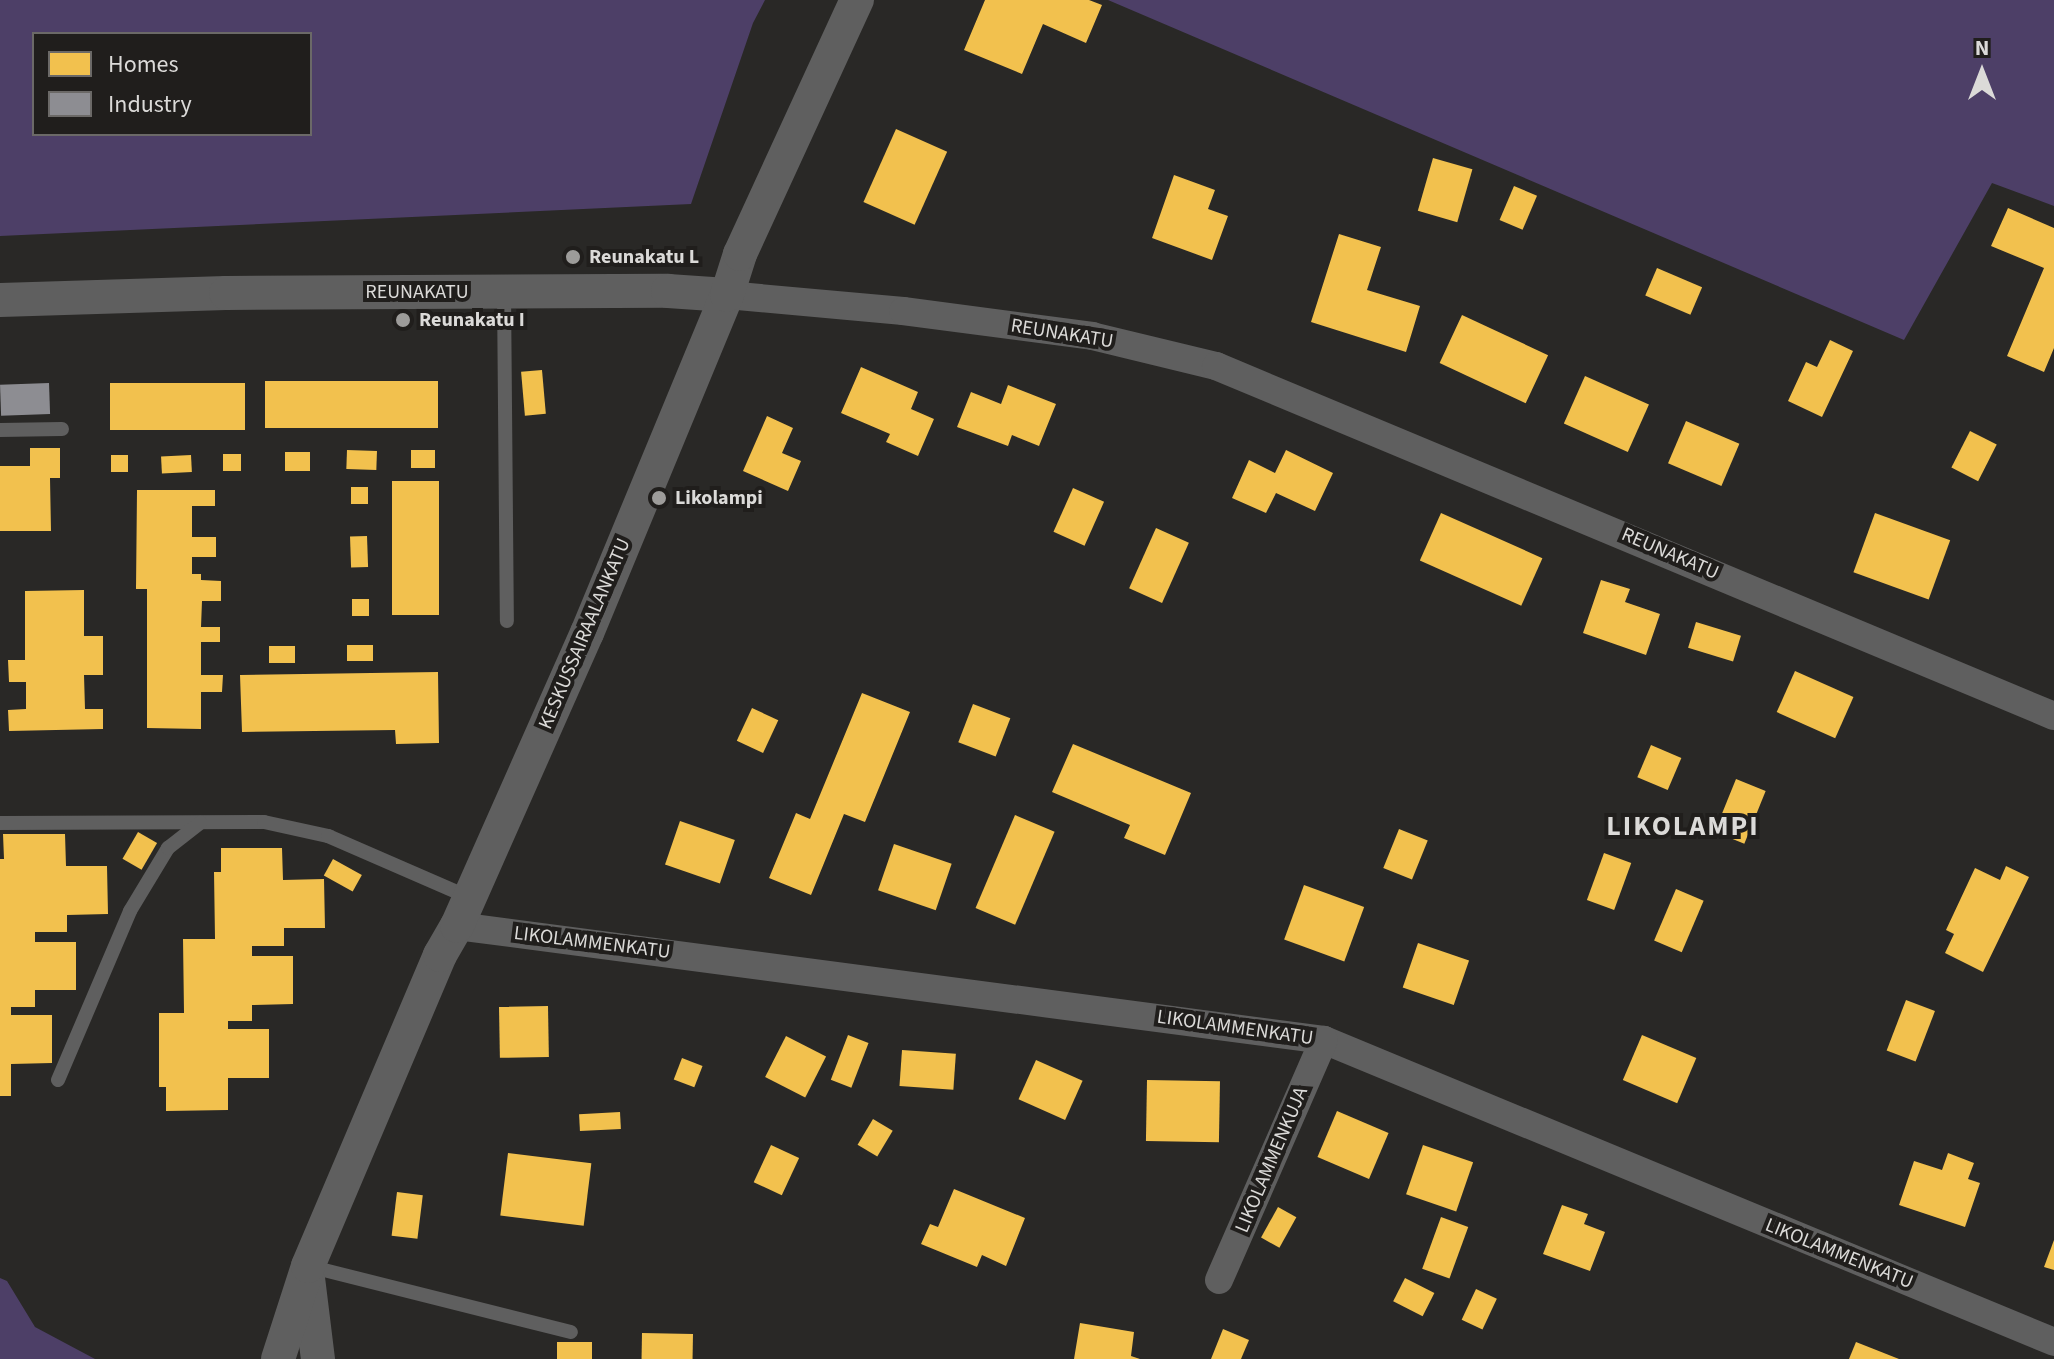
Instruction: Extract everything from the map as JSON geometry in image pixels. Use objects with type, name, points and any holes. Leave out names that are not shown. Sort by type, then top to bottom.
[{"type":"street","name":"KESKUSSAIRAALANKATU","points":[[278,1359],[308,1266],[440,955],[463,911],[587,633],[727,295],[740,254],[857,0]]},
{"type":"street","name":"REUNAKATU","points":[[0,300],[226,293],[668,291],[903,311],[1092,336],[1216,366],[2054,716]]},
{"type":"street","name":"LIKOLAMMENKATU","points":[[463,911],[1324,1040],[2054,1342]]},
{"type":"street","name":"LIKOLAMMENKUJA","points":[[1219,1280],[1324,1040]]},
{"type":"street","name":"KESKUSSAIRAALANKATU","points":[[308,1266],[318,1359]]},
{"type":"lane","points":[[504,292],[507,621]]},
{"type":"lane","points":[[0,430],[62,429]]},
{"type":"lane","points":[[0,823],[264,822],[328,836],[463,911]]},
{"type":"lane","points":[[58,1080],[130,911],[168,848],[200,823]]},
{"type":"lane","points":[[308,1266],[571,1332]]},
{"type":"shaded area","points":[[0,0],[765,0],[753,23],[691,204],[0,236]]},
{"type":"shaded area","points":[[1108,0],[2054,0],[2054,206],[1992,183],[1904,340]]},
{"type":"shaded area","points":[[0,1278],[7,1281],[35,1327],[95,1359],[0,1359]]},
{"type":"building: Homes","points":[[985,0],[1089,0],[1102,5],[1086,43],[1043,24],[1022,74],[964,50]]},
{"type":"building: Homes","points":[[896,129],[947,152],[915,225],[863,202]]},
{"type":"building: Homes","points":[[1433,158],[1472,169],[1457,222],[1418,211]]},
{"type":"building: Homes","points":[[1174,175],[1215,190],[1208,209],[1228,216],[1212,260],[1152,238]]},
{"type":"building: Homes","points":[[1514,186],[1537,196],[1523,230],[1500,220]]},
{"type":"building: Homes","points":[[2008,208],[2054,228],[2054,348],[2044,372],[2007,356],[2044,268],[1991,246]]},
{"type":"building: Homes","points":[[1339,234],[1381,247],[1367,290],[1420,306],[1406,352],[1311,322]]},
{"type":"building: Homes","points":[[1657,268],[1702,287],[1690,315],[1645,296]]},
{"type":"building: Homes","points":[[1462,315],[1548,355],[1526,403],[1440,363]]},
{"type":"building: Homes","points":[[1830,340],[1853,351],[1822,417],[1788,401],[1806,362],[1817,367]]},
{"type":"building: Homes","points":[[861,367],[918,392],[911,409],[934,419],[918,456],[886,442],[890,434],[841,413]]},
{"type":"building: Homes","points":[[542,370],[546,414],[525,416],[521,372]]},
{"type":"building: Homes","points":[[1585,376],[1649,404],[1628,452],[1564,424]]},
{"type":"building: Homes","points":[[265,381],[438,381],[438,428],[265,428]]},
{"type":"building: Homes","points":[[110,383],[245,383],[245,430],[110,430]]},
{"type":"building: Homes","points":[[1008,385],[1056,404],[1039,446],[1012,435],[1008,446],[957,427],[971,392],[1001,404]]},
{"type":"building: Homes","points":[[767,416],[793,428],[782,453],[801,461],[788,491],[743,471]]},
{"type":"building: Homes","points":[[1686,421],[1739,444],[1721,486],[1668,463]]},
{"type":"building: Homes","points":[[1970,431],[1997,445],[1978,481],[1951,468]]},
{"type":"building: Homes","points":[[30,448],[60,448],[60,478],[50,478],[51,531],[0,531],[0,466],[30,466]]},
{"type":"building: Homes","points":[[347,450],[377,451],[376,470],[346,469]]},
{"type":"building: Homes","points":[[411,450],[435,450],[435,468],[411,468]]},
{"type":"building: Homes","points":[[1286,450],[1333,473],[1315,511],[1276,493],[1266,513],[1232,498],[1249,460],[1275,473]]},
{"type":"building: Homes","points":[[285,452],[310,452],[310,471],[285,471]]},
{"type":"building: Homes","points":[[223,454],[241,454],[241,471],[223,471]]},
{"type":"building: Homes","points":[[111,455],[128,455],[128,472],[111,472]]},
{"type":"building: Homes","points":[[191,455],[192,472],[162,474],[161,457]]},
{"type":"building: Homes","points":[[392,481],[439,481],[439,615],[392,615]]},
{"type":"building: Homes","points":[[351,487],[368,487],[368,504],[351,504]]},
{"type":"building: Homes","points":[[1073,488],[1104,502],[1085,546],[1053,532]]},
{"type":"building: Homes","points":[[137,490],[215,490],[215,506],[192,506],[192,537],[216,537],[216,557],[192,557],[192,574],[201,574],[201,580],[221,581],[221,601],[202,601],[201,627],[220,627],[220,642],[201,642],[201,675],[223,675],[222,692],[201,692],[201,729],[147,728],[147,589],[136,589]]},
{"type":"building: Homes","points":[[1441,513],[1542,558],[1521,606],[1420,561]]},
{"type":"building: Homes","points":[[1875,513],[1950,540],[1929,600],[1853,572]]},
{"type":"building: Homes","points":[[1156,528],[1189,543],[1162,603],[1129,588]]},
{"type":"building: Homes","points":[[367,536],[368,567],[351,568],[350,537]]},
{"type":"building: Homes","points":[[1601,580],[1630,589],[1625,602],[1660,614],[1646,655],[1583,633]]},
{"type":"building: Homes","points":[[84,590],[84,636],[103,636],[103,675],[84,675],[85,709],[103,709],[103,729],[9,731],[8,710],[26,709],[26,682],[9,682],[8,660],[25,660],[25,591]]},
{"type":"building: Homes","points":[[352,599],[369,599],[369,616],[352,616]]},
{"type":"building: Homes","points":[[1696,622],[1741,636],[1733,662],[1688,648]]},
{"type":"building: Homes","points":[[347,645],[373,645],[373,661],[347,661]]},
{"type":"building: Homes","points":[[269,646],[295,646],[295,663],[269,663]]},
{"type":"building: Homes","points":[[1795,671],[1853,697],[1835,738],[1777,712]]},
{"type":"building: Homes","points":[[438,672],[439,743],[396,744],[395,730],[242,732],[240,675]]},
{"type":"building: Homes","points":[[862,693],[910,712],[865,822],[844,814],[811,895],[769,878],[796,813],[810,819]]},
{"type":"building: Homes","points":[[973,704],[1010,718],[996,757],[958,742]]},
{"type":"building: Homes","points":[[752,708],[778,720],[763,753],[737,741]]},
{"type":"building: Homes","points":[[1073,744],[1191,793],[1165,855],[1124,838],[1130,825],[1052,792]]},
{"type":"building: Homes","points":[[1651,745],[1681,758],[1668,790],[1637,777]]},
{"type":"building: Homes","points":[[1736,779],[1766,791],[1744,844],[1715,832]]},
{"type":"building: Homes","points":[[1015,815],[1055,832],[1015,925],[976,908]]},
{"type":"building: Homes","points":[[680,821],[735,840],[720,883],[665,864]]},
{"type":"building: Homes","points":[[1399,829],[1428,841],[1412,880],[1383,868]]},
{"type":"building: Homes","points":[[138,832],[157,843],[142,870],[122,859]]},
{"type":"building: Homes","points":[[3,834],[65,834],[66,866],[107,866],[108,914],[67,915],[67,932],[35,932],[35,942],[76,942],[76,990],[35,990],[35,1007],[11,1007],[11,1015],[52,1015],[52,1063],[11,1064],[11,1096],[0,1096],[0,859],[4,859]]},
{"type":"building: Homes","points":[[894,844],[952,864],[936,910],[878,890]]},
{"type":"building: Homes","points":[[221,848],[282,848],[283,880],[324,879],[325,928],[284,928],[284,946],[252,946],[252,956],[293,956],[293,1004],[252,1005],[252,1021],[228,1021],[228,1029],[269,1029],[269,1078],[228,1078],[228,1110],[166,1111],[166,1087],[159,1087],[159,1013],[184,1013],[183,939],[215,939],[214,872],[221,872]]},
{"type":"building: Homes","points":[[1604,853],[1631,863],[1614,910],[1587,900]]},
{"type":"building: Homes","points":[[333,859],[362,875],[353,892],[324,876]]},
{"type":"building: Homes","points":[[2006,866],[2029,877],[1983,972],[1945,953],[1954,934],[1946,930],[1975,868],[2000,880]]},
{"type":"building: Homes","points":[[1304,885],[1364,907],[1344,961],[1284,940]]},
{"type":"building: Homes","points":[[1676,889],[1704,901],[1682,952],[1654,941]]},
{"type":"building: Homes","points":[[1418,943],[1469,961],[1454,1005],[1403,987]]},
{"type":"building: Homes","points":[[1906,1000],[1935,1011],[1916,1062],[1887,1050]]},
{"type":"building: Homes","points":[[548,1006],[549,1057],[500,1058],[499,1007]]},
{"type":"building: Homes","points":[[848,1035],[869,1043],[851,1088],[831,1080]]},
{"type":"building: Homes","points":[[1642,1035],[1696,1058],[1677,1103],[1623,1080]]},
{"type":"building: Homes","points":[[786,1036],[826,1056],[805,1097],[765,1077]]},
{"type":"building: Homes","points":[[902,1050],[956,1054],[953,1090],[899,1086]]},
{"type":"building: Homes","points":[[682,1058],[703,1066],[694,1087],[674,1079]]},
{"type":"building: Homes","points":[[1036,1060],[1083,1081],[1065,1120],[1019,1099]]},
{"type":"building: Homes","points":[[1147,1080],[1220,1081],[1219,1142],[1146,1141]]},
{"type":"building: Homes","points":[[1337,1111],[1389,1133],[1369,1179],[1317,1157]]},
{"type":"building: Homes","points":[[620,1112],[621,1129],[580,1131],[579,1114]]},
{"type":"building: Homes","points":[[873,1119],[893,1131],[877,1157],[858,1145]]},
{"type":"building: Homes","points":[[771,1145],[799,1158],[782,1195],[754,1182]]},
{"type":"building: Homes","points":[[1423,1145],[1473,1162],[1456,1211],[1406,1194]]},
{"type":"building: Homes","points":[[508,1153],[591,1163],[584,1226],[500,1216]]},
{"type":"building: Homes","points":[[1948,1153],[1974,1163],[1968,1179],[1980,1183],[1965,1227],[1899,1205],[1914,1161],[1942,1170]]},
{"type":"building: Homes","points":[[954,1189],[1025,1218],[1006,1266],[982,1255],[977,1267],[921,1244],[930,1224],[938,1227]]},
{"type":"building: Homes","points":[[397,1192],[423,1195],[417,1239],[392,1236]]},
{"type":"building: Homes","points":[[1562,1205],[1588,1214],[1584,1224],[1605,1232],[1590,1271],[1543,1254]]},
{"type":"building: Homes","points":[[1278,1207],[1296,1217],[1279,1248],[1261,1238]]},
{"type":"building: Homes","points":[[1441,1217],[1468,1227],[1449,1279],[1422,1269]]},
{"type":"building: Homes","points":[[2054,1240],[2054,1270],[2044,1267]]},
{"type":"building: Homes","points":[[1405,1278],[1434,1293],[1423,1316],[1393,1301]]},
{"type":"building: Homes","points":[[1476,1289],[1497,1299],[1482,1330],[1462,1320]]},
{"type":"building: Homes","points":[[1080,1323],[1134,1332],[1131,1356],[1140,1359],[1074,1359]]},
{"type":"building: Homes","points":[[1223,1329],[1249,1340],[1241,1359],[1211,1359]]},
{"type":"building: Homes","points":[[642,1333],[693,1334],[693,1359],[642,1359]]},
{"type":"building: Homes","points":[[557,1342],[592,1342],[592,1359],[557,1359]]},
{"type":"building: Homes","points":[[1856,1342],[1899,1359],[1849,1359]]},
{"type":"building: Industry","points":[[49,383],[50,414],[1,416],[0,385]]},
{"type":"place","name":"Reunakatu L","points":[[573,257]]},
{"type":"place","name":"Reunakatu I","points":[[403,320]]},
{"type":"place","name":"Likolampi","points":[[659,498]]},
{"type":"district","name":"LIKOLAMPI","points":[[1683,826]]}]
